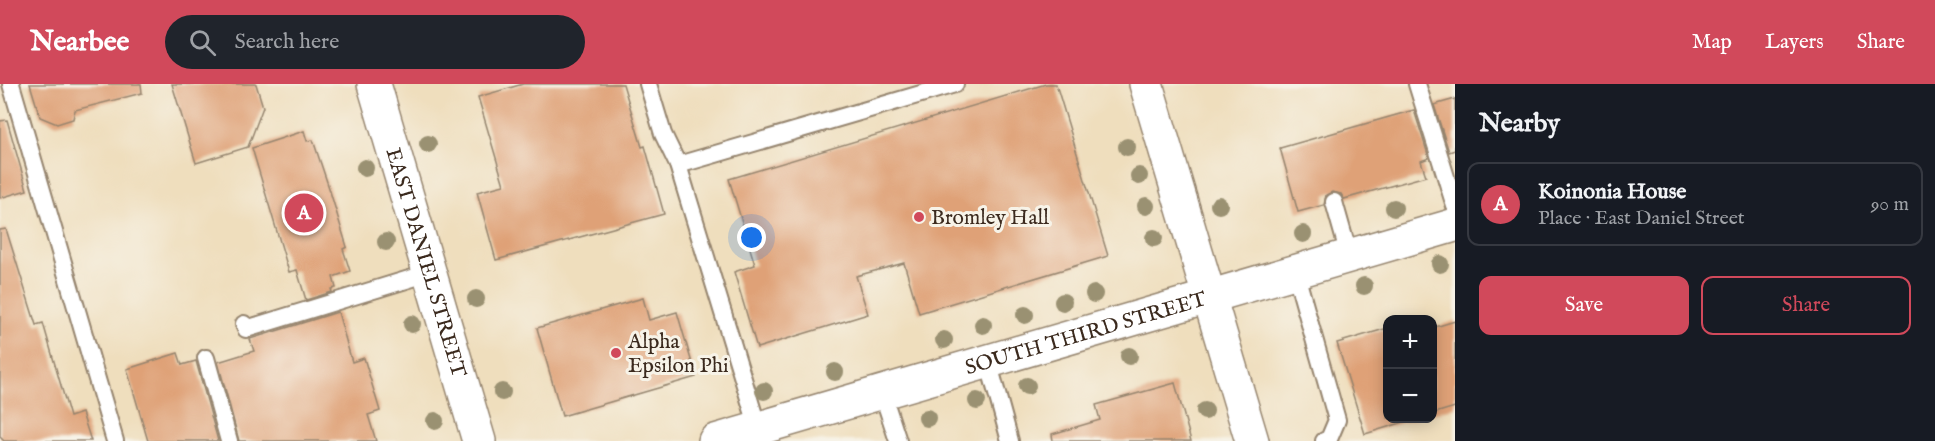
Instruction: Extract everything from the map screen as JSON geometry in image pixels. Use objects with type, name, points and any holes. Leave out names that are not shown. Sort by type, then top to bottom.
[{"type":"street","name":"EAST DANIEL STREET","points":[[374,84],[479,441]]},
{"type":"street","points":[[1146,84],[1252,441]]},
{"type":"street","name":"SOUTH THIRD STREET","points":[[715,441],[1455,225]]},
{"type":"lane","points":[[11,84],[116,441]]},
{"type":"lane","points":[[648,84],[663,134],[678,165],[758,428]]},
{"type":"lane","points":[[678,165],[955,84]]},
{"type":"lane","points":[[1417,84],[1455,206]]},
{"type":"lane","points":[[1334,202],[1349,255]]},
{"type":"lane","points":[[1295,271],[1337,420],[1329,440],[1324,441]]},
{"type":"lane","points":[[244,324],[246,329],[429,273]]},
{"type":"lane","points":[[206,358],[229,441]]},
{"type":"lane","points":[[988,361],[1010,441]]},
{"type":"lane","points":[[882,392],[898,441]]},
{"type":"building","points":[[30,84],[141,84],[142,93],[75,110],[73,119],[57,124],[40,117]]},
{"type":"building","points":[[172,84],[256,84],[263,107],[248,147],[196,163]]},
{"type":"building","points":[[523,84],[623,84],[642,147],[645,146],[664,214],[496,260],[477,192],[504,185],[478,97]]},
{"type":"building","name":"Bromley Hall","points":[[1046,84],[1056,84],[1108,256],[919,313],[904,263],[856,276],[868,314],[757,348],[734,272],[755,265],[729,179]]},
{"type":"building","points":[[1455,99],[1455,150],[1449,152],[1434,105]]},
{"type":"building","points":[[1414,110],[1429,158],[1421,161],[1426,176],[1344,199],[1341,194],[1332,192],[1326,195],[1324,205],[1298,212],[1280,148]]},
{"type":"building","points":[[7,120],[27,190],[0,198],[0,121]]},
{"type":"building","points":[[304,131],[307,141],[313,140],[329,188],[347,247],[343,249],[350,271],[333,277],[336,288],[331,289],[332,292],[306,300],[297,270],[289,272],[252,148]]},
{"type":"building","points":[[6,229],[36,325],[43,323],[70,417],[82,413],[91,441],[4,441],[0,437],[0,230]]},
{"type":"building","name":"Alpha Epsilon Phi","points":[[643,298],[649,320],[677,312],[696,377],[562,416],[537,328]]},
{"type":"building","points":[[338,312],[352,362],[364,358],[380,411],[368,415],[376,441],[239,441],[218,362],[254,351],[250,339]]},
{"type":"building","points":[[1455,321],[1455,407],[1437,412],[1437,369],[1437,326]]},
{"type":"building","points":[[1383,329],[1383,423],[1401,423],[1365,434],[1337,343]]},
{"type":"building","points":[[178,353],[182,365],[196,361],[218,441],[148,441],[127,369]]},
{"type":"building","points":[[1175,383],[1191,441],[1053,441],[1052,434],[1100,420],[1096,405]]},
{"type":"place","name":"Koinonia House","points":[[304,213]]},
{"type":"place","name":"Bromley Hall","points":[[919,217]]},
{"type":"place","name":"Alpha Epsilon Phi","points":[[616,353]]}]
